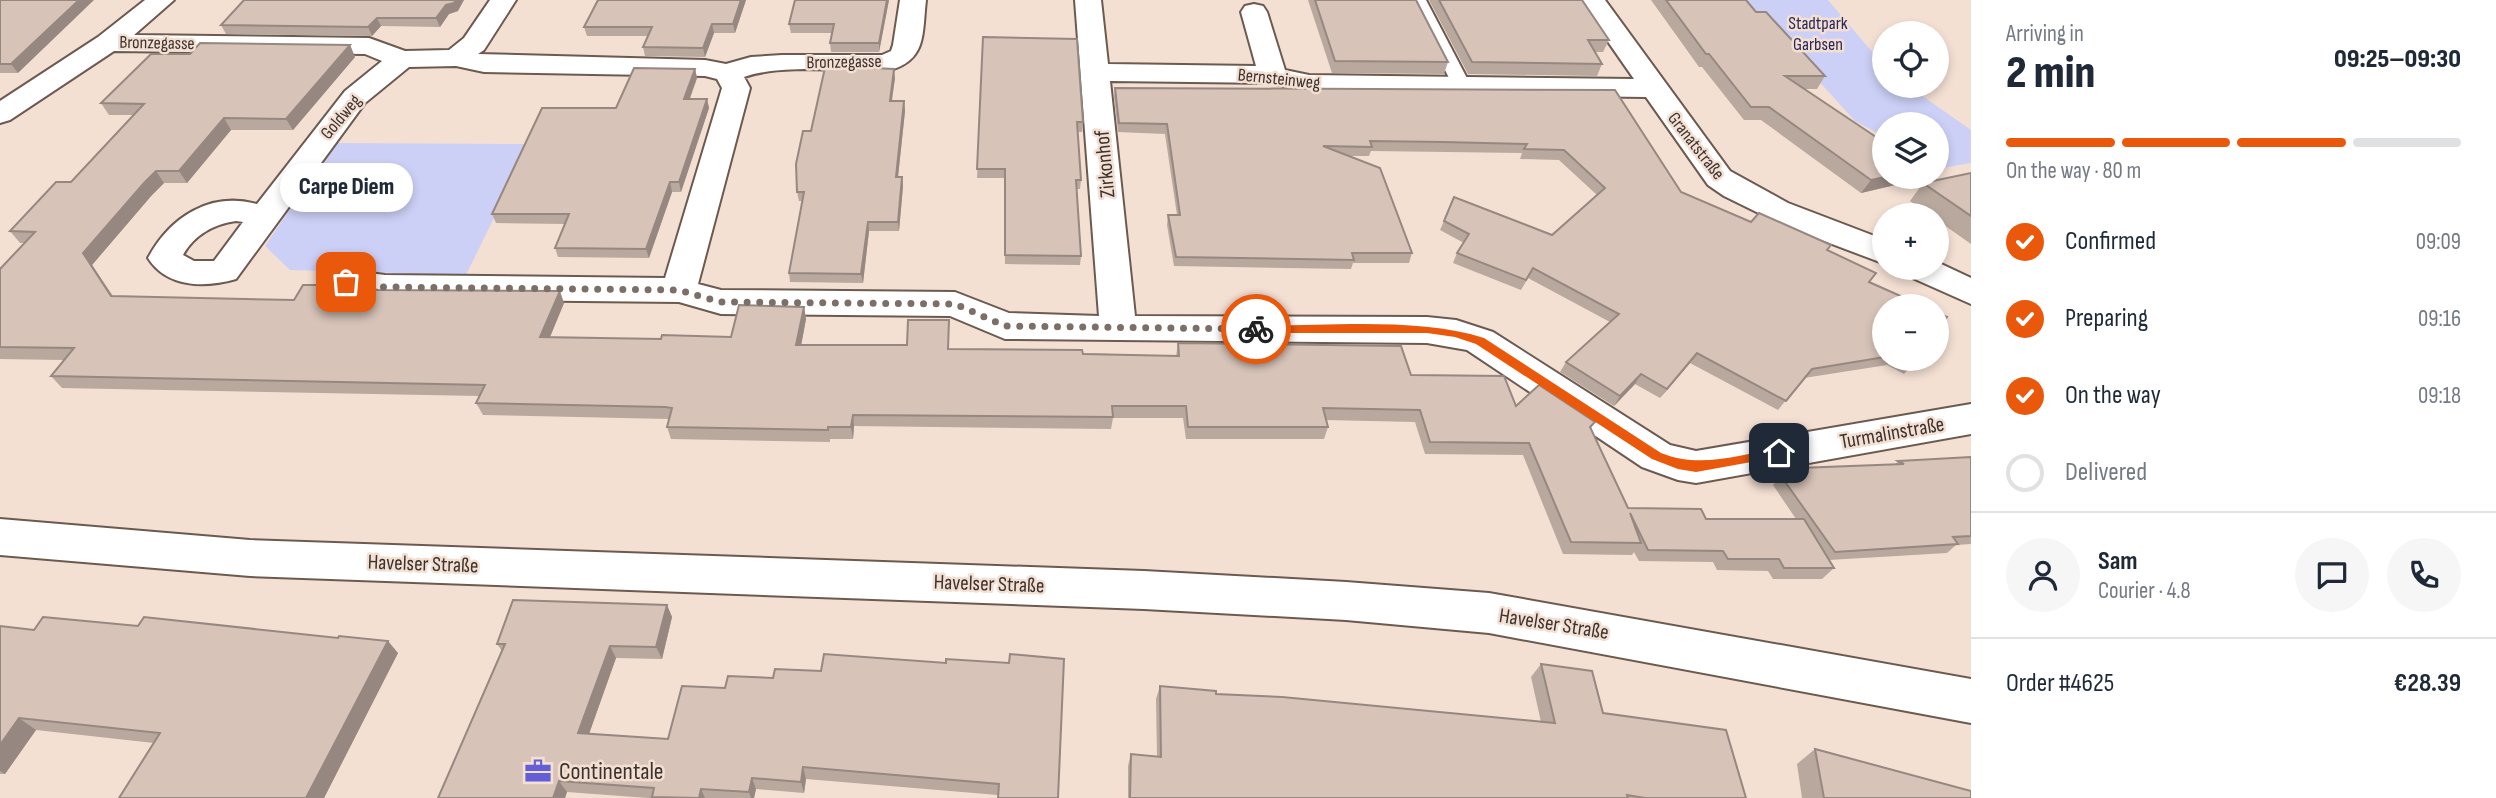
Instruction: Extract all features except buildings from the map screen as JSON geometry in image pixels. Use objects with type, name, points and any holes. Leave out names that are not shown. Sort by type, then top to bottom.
[{"type":"street","points":[[0,114],[108,43],[161,0]]},
{"type":"street","points":[[456,58],[474,44],[503,0]]},
{"type":"street","name":"Bronzegasse","points":[[108,43],[369,47],[402,59],[456,58],[484,64],[705,68],[728,73],[751,65],[887,63],[895,60],[902,56],[907,45],[913,0]]},
{"type":"street","name":"Zirkonhof","points":[[1088,0],[1097,72],[1118,329]]},
{"type":"street","name":"Granatstraße","points":[[1591,0],[1710,168],[1732,188],[1872,247]]},
{"type":"street","points":[[1254,12],[1273,75]]},
{"type":"street","name":"Goldweg","points":[[265,217],[355,97],[402,59]]},
{"type":"street","name":"Bernsteinweg","points":[[1097,72],[1273,75],[1309,84],[1652,88]]},
{"type":"street","points":[[679,290],[736,88],[728,73]]},
{"type":"street","points":[[1946,280],[1971,292]]},
{"type":"street","name":"Turmalinstraße","points":[[346,282],[384,287],[679,290],[720,302],[955,304],[1005,326],[1427,330],[1456,333],[1480,341],[1656,456],[1696,467],[1971,419]]},
{"type":"street","name":"Havelser Straße","points":[[0,537],[250,558],[1144,590],[1359,602],[1489,613],[1971,701]]},
{"type":"lane","points":[[1418,0],[1461,84]]},
{"type":"green space","name":"Stadtpark Garbsen","points":[[1745,0],[1828,0],[1872,52],[1872,98],[1925,98],[1945,112],[1872,112],[1872,130],[1855,121]]},
{"type":"green space","name":"Stadtpark Garbsen","points":[[1949,115],[1971,130],[1971,163],[1949,167]]},
{"type":"green space","points":[[334,143],[530,144],[466,275],[290,270],[265,246]]},
{"type":"way so far","points":[[346,282],[384,287],[679,290],[720,302],[955,304],[1005,326],[1256,329]]},
{"type":"place","name":"Carpe Diem","points":[[346,282]]},
{"type":"place","name":"Continentale","points":[[538,771]]},
{"type":"route","points":[[1256,329],[1427,330],[1456,333],[1480,341],[1656,456],[1696,467],[1779,453]]}]
